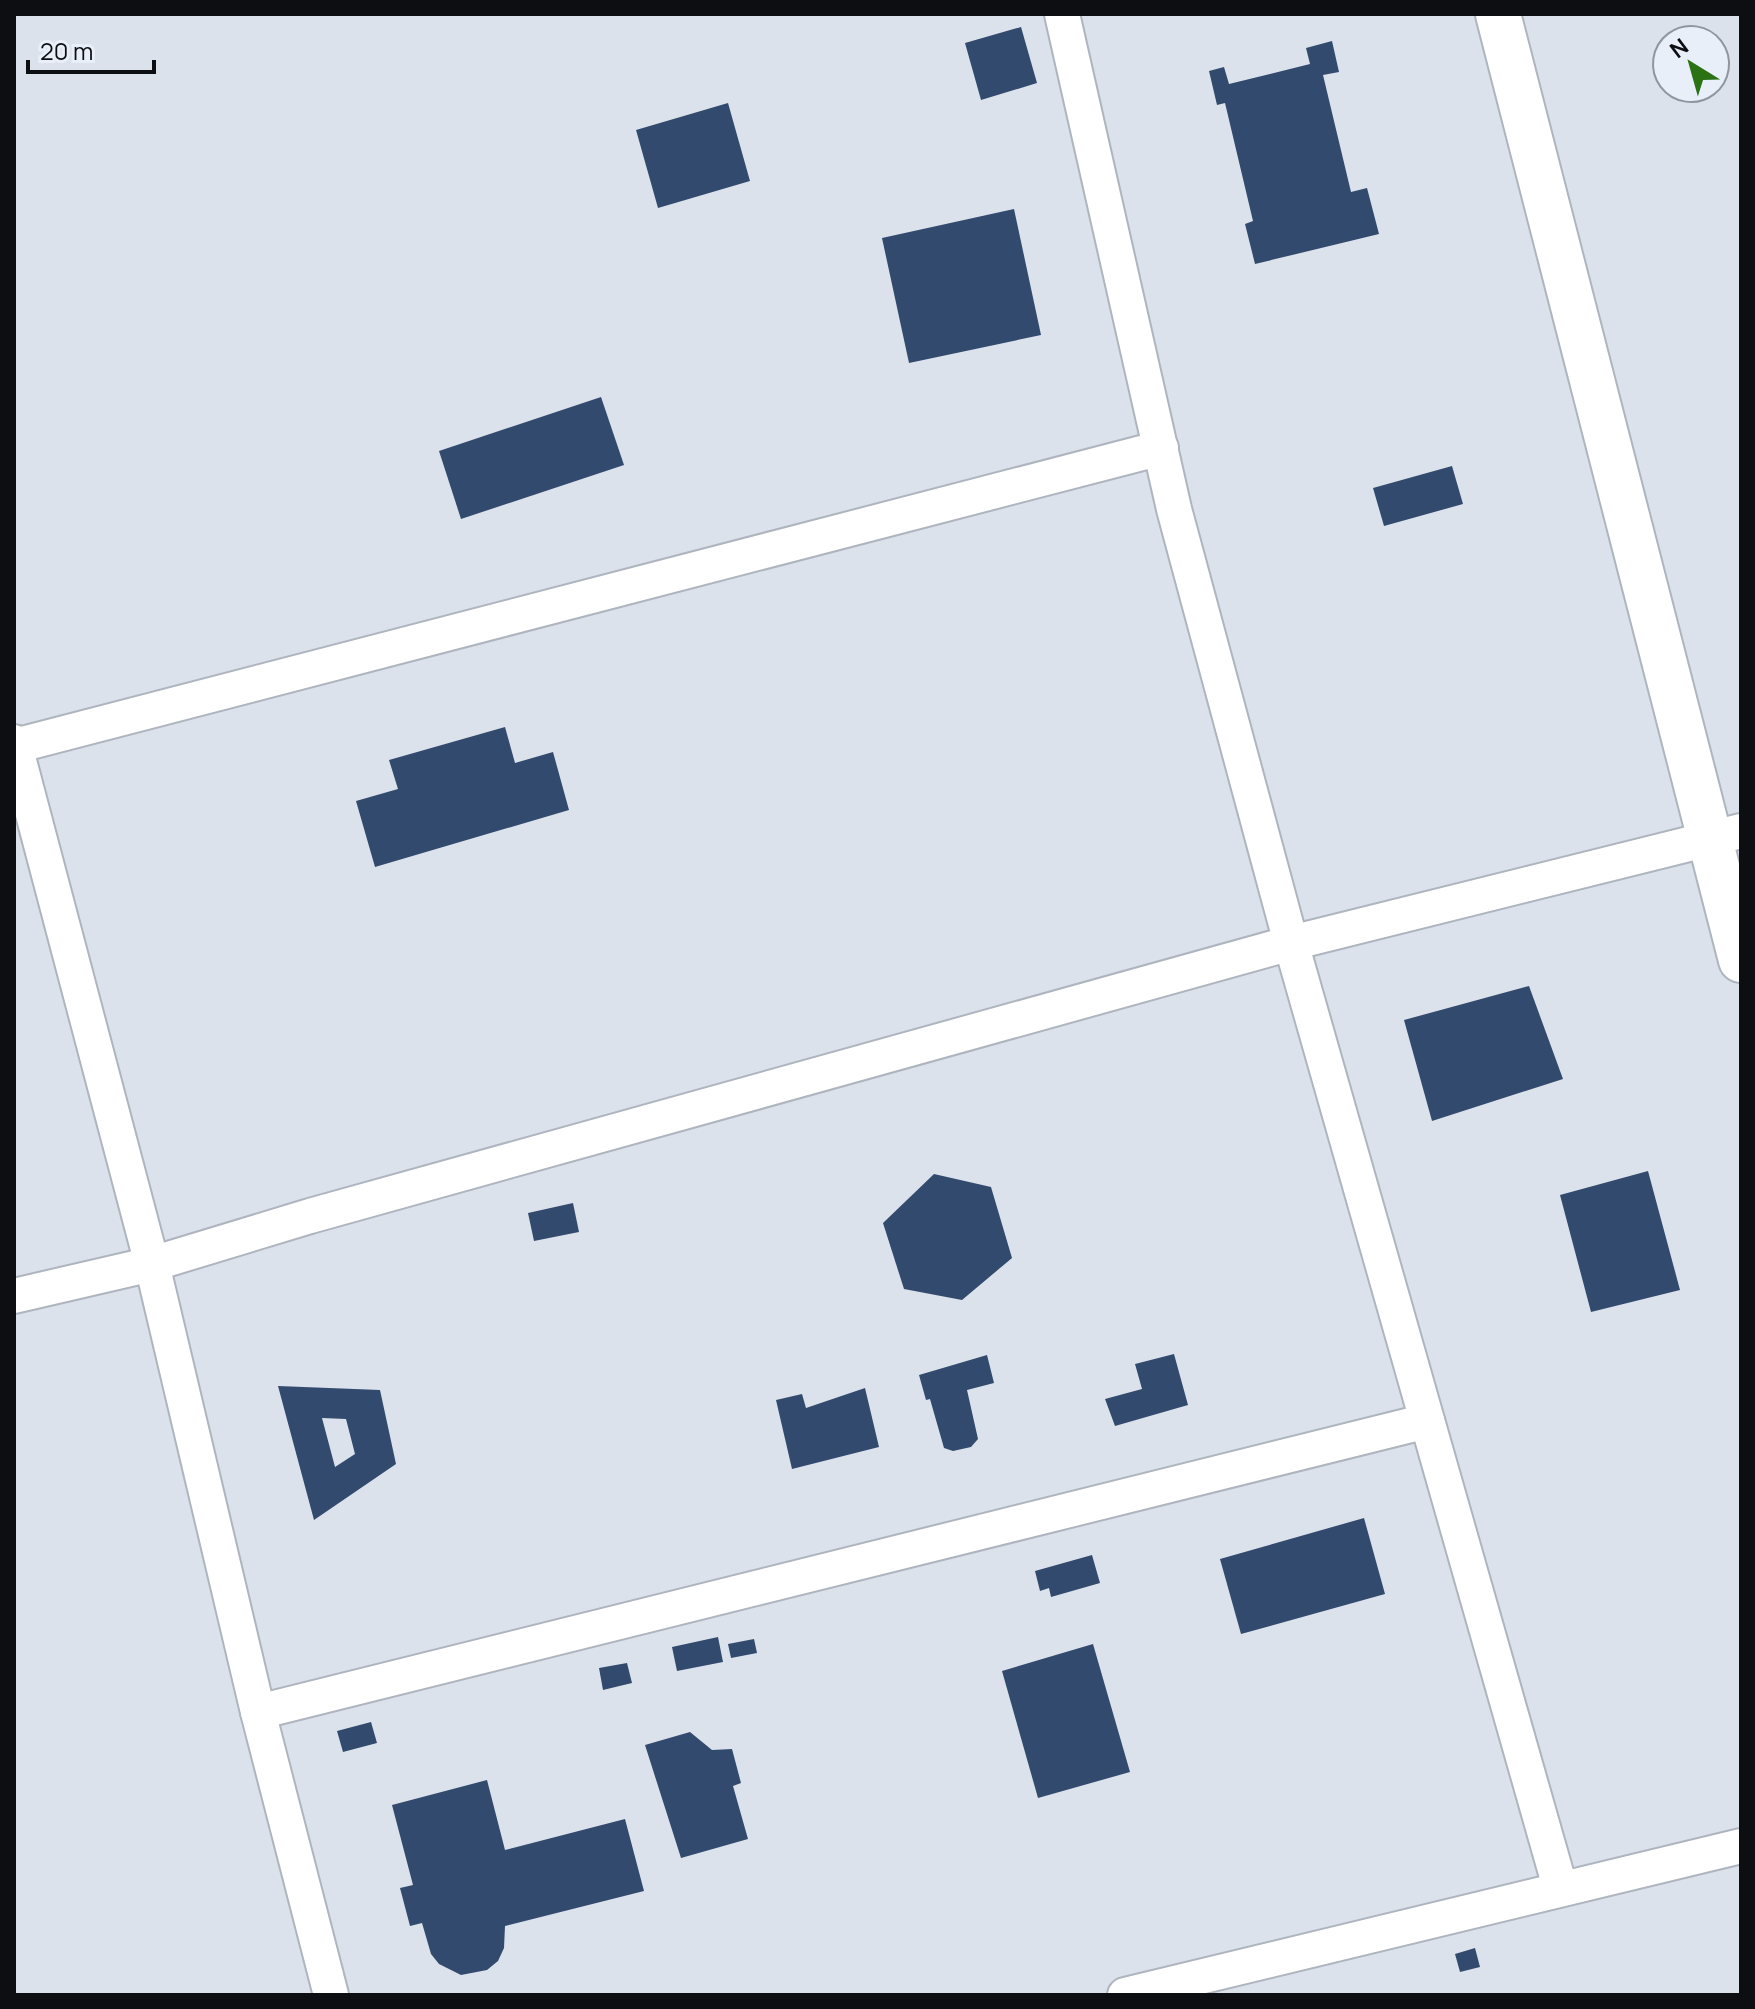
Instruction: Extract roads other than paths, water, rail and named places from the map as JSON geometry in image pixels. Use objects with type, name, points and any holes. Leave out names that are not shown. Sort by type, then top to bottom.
[{"type":"street","points":[[1062,14],[1174,509],[1291,943],[1560,1887]]},
{"type":"street","points":[[1498,14],[1724,836],[1741,960]]},
{"type":"street","points":[[331,1995],[258,1712],[152,1264],[15,744],[1161,448]]},
{"type":"street","points":[[14,1296],[152,1264],[325,1212],[1291,943],[1724,836]]},
{"type":"street","points":[[258,1712],[1427,1421]]},
{"type":"street","points":[[1125,1995],[1560,1887],[1741,1846]]}]
